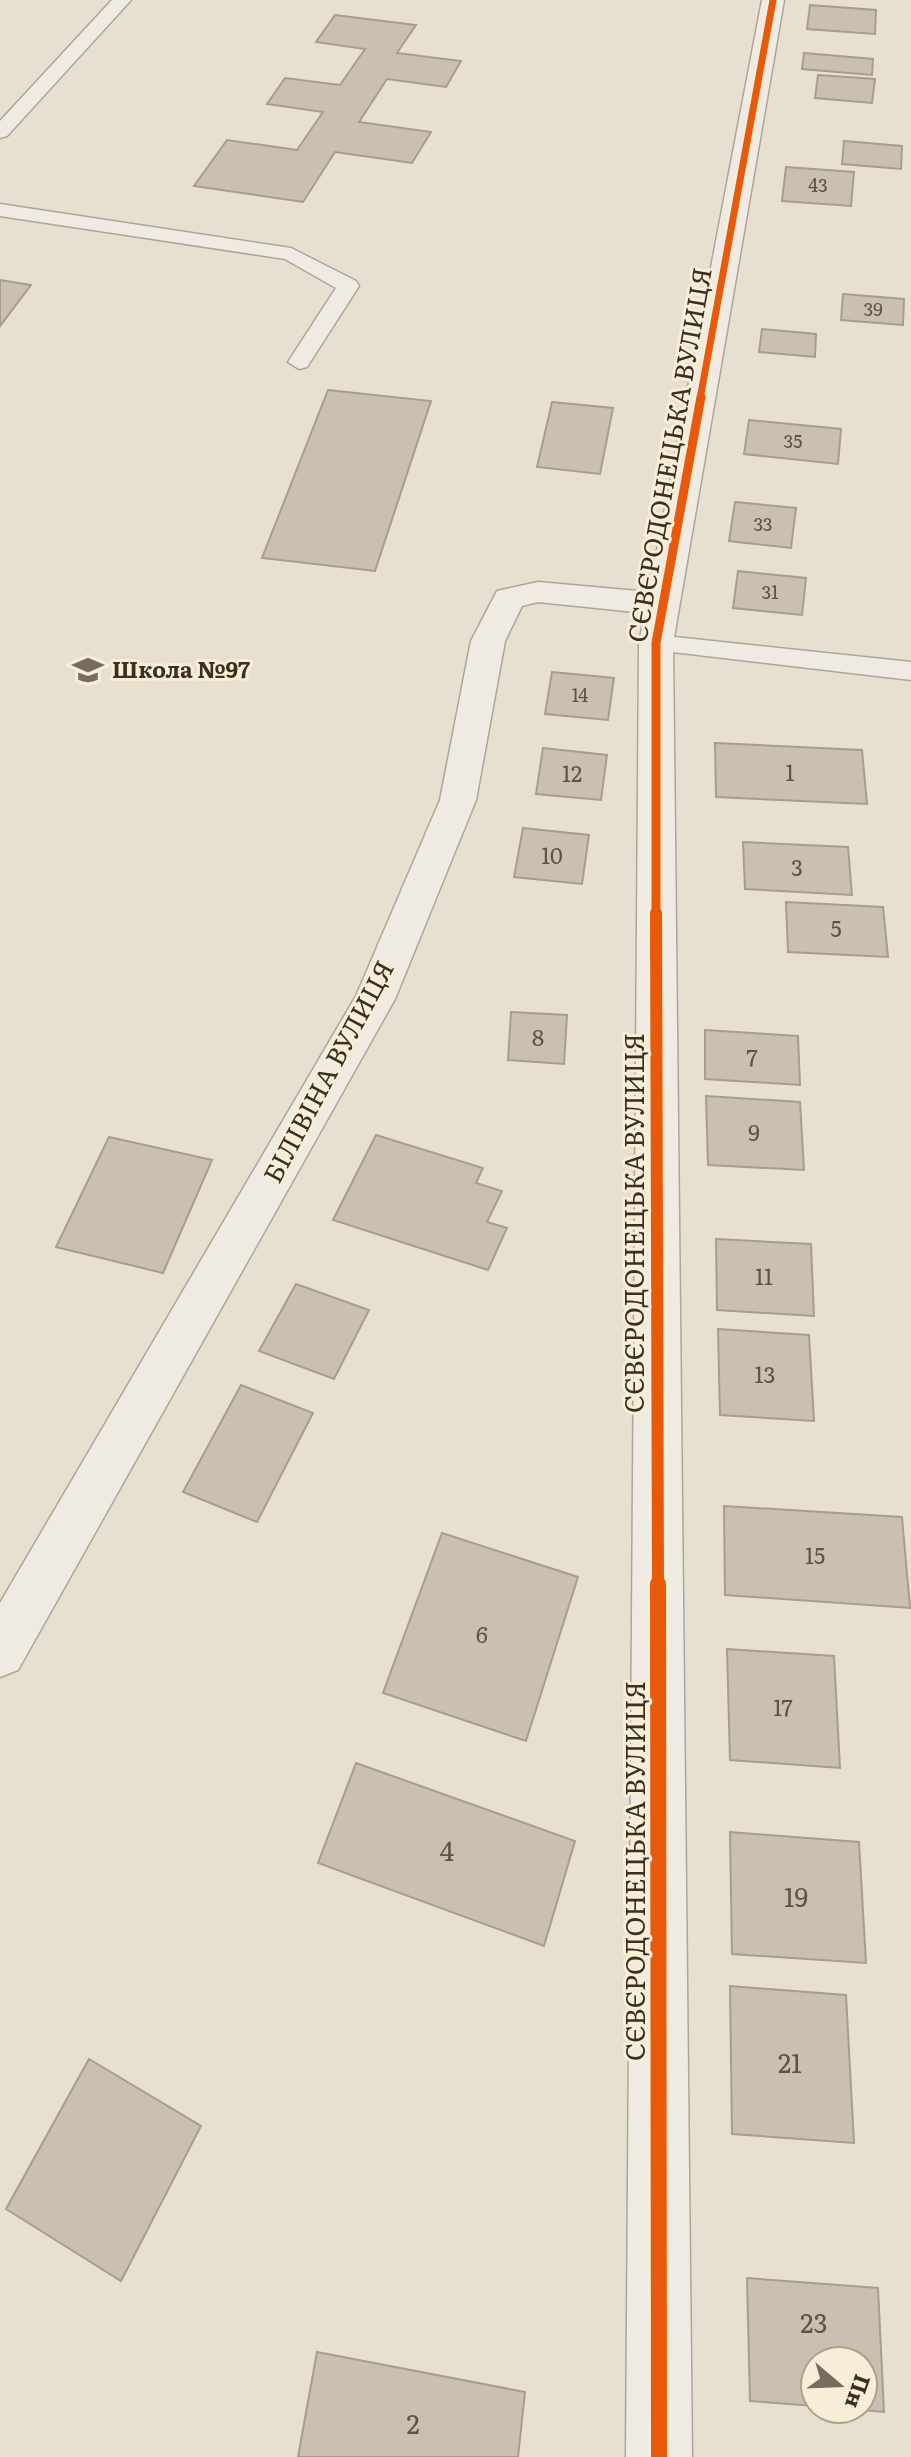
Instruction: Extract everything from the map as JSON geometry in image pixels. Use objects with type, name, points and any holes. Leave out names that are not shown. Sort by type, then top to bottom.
[{"type":"street","name":"СЄВЄРОДОНЕЦЬКА ВУЛИЦЯ","points":[[659,2457],[660,623],[773,0]]},
{"type":"street","name":"БІЛІВІНА ВУЛИЦЯ","points":[[0,1652],[375,999],[458,800],[488,641],[509,598],[538,592],[660,623]]},
{"type":"lane","points":[[0,132],[122,0]]},
{"type":"lane","points":[[0,210],[291,254],[348,286],[299,362]]},
{"type":"lane","points":[[660,623],[911,671]]},
{"type":"building","points":[[810,5],[876,10],[875,34],[807,29]]},
{"type":"building","points":[[335,15],[416,25],[397,53],[461,61],[446,87],[387,79],[359,122],[431,132],[412,163],[335,152],[303,202],[194,186],[227,140],[297,150],[323,112],[267,104],[285,78],[340,85],[365,49],[316,42]]},
{"type":"building","points":[[804,53],[873,59],[872,75],[802,69]]},
{"type":"building","points":[[818,75],[875,79],[872,103],[815,98]]},
{"type":"building","points":[[844,141],[902,146],[901,169],[842,164]]},
{"type":"building","points":[[786,167],[854,172],[851,206],[782,201]]},
{"type":"building","points":[[0,280],[31,285],[0,326]]},
{"type":"building","points":[[843,294],[904,299],[903,325],[841,320]]},
{"type":"building","points":[[762,329],[816,334],[815,357],[759,352]]},
{"type":"building","points":[[328,390],[431,401],[375,571],[262,558]]},
{"type":"building","points":[[552,402],[613,408],[600,474],[537,467]]},
{"type":"building","points":[[749,420],[841,429],[838,464],[744,454]]},
{"type":"building","points":[[735,502],[796,508],[791,548],[729,541]]},
{"type":"building","points":[[738,571],[806,578],[802,615],[733,608]]},
{"type":"building","points":[[552,672],[614,678],[608,720],[545,714]]},
{"type":"building","points":[[715,743],[862,750],[867,804],[716,797]]},
{"type":"building","points":[[543,748],[607,755],[601,800],[536,794]]},
{"type":"building","points":[[523,828],[589,835],[582,884],[514,877]]},
{"type":"building","points":[[743,842],[848,847],[852,895],[745,889]]},
{"type":"building","points":[[786,902],[883,907],[888,957],[788,952]]},
{"type":"building","points":[[511,1012],[567,1015],[564,1064],[508,1060]]},
{"type":"building","points":[[705,1030],[798,1036],[800,1085],[705,1079]]},
{"type":"building","points":[[706,1096],[800,1102],[804,1170],[708,1165]]},
{"type":"building","points":[[376,1135],[483,1168],[476,1183],[502,1191],[487,1222],[507,1228],[488,1270],[333,1220]]},
{"type":"building","points":[[109,1137],[212,1160],[163,1273],[56,1247]]},
{"type":"building","points":[[716,1239],[811,1244],[814,1316],[717,1310]]},
{"type":"building","points":[[296,1284],[369,1310],[334,1379],[259,1351]]},
{"type":"building","points":[[718,1329],[809,1335],[814,1421],[720,1415]]},
{"type":"building","points":[[241,1385],[313,1413],[257,1522],[183,1492]]},
{"type":"building","points":[[724,1506],[902,1517],[910,1608],[725,1595]]},
{"type":"building","points":[[442,1533],[578,1577],[526,1741],[383,1693]]},
{"type":"building","points":[[727,1649],[834,1656],[840,1768],[730,1760]]},
{"type":"building","points":[[356,1763],[575,1841],[544,1946],[318,1863]]},
{"type":"building","points":[[730,1832],[859,1842],[866,1963],[732,1954]]},
{"type":"building","points":[[730,1986],[846,1995],[854,2143],[732,2134]]},
{"type":"building","points":[[89,2059],[201,2126],[121,2281],[6,2209]]},
{"type":"building","points":[[747,2278],[878,2288],[884,2412],[879,2412],[879,2345],[799,2345],[799,2405],[750,2401]]},
{"type":"building","points":[[317,2352],[525,2392],[518,2457],[298,2457]]},
{"type":"cycle path","points":[[659,2457],[656,643],[773,0]]},
{"type":"place","name":"Школа №97","points":[[88,670]]}]
